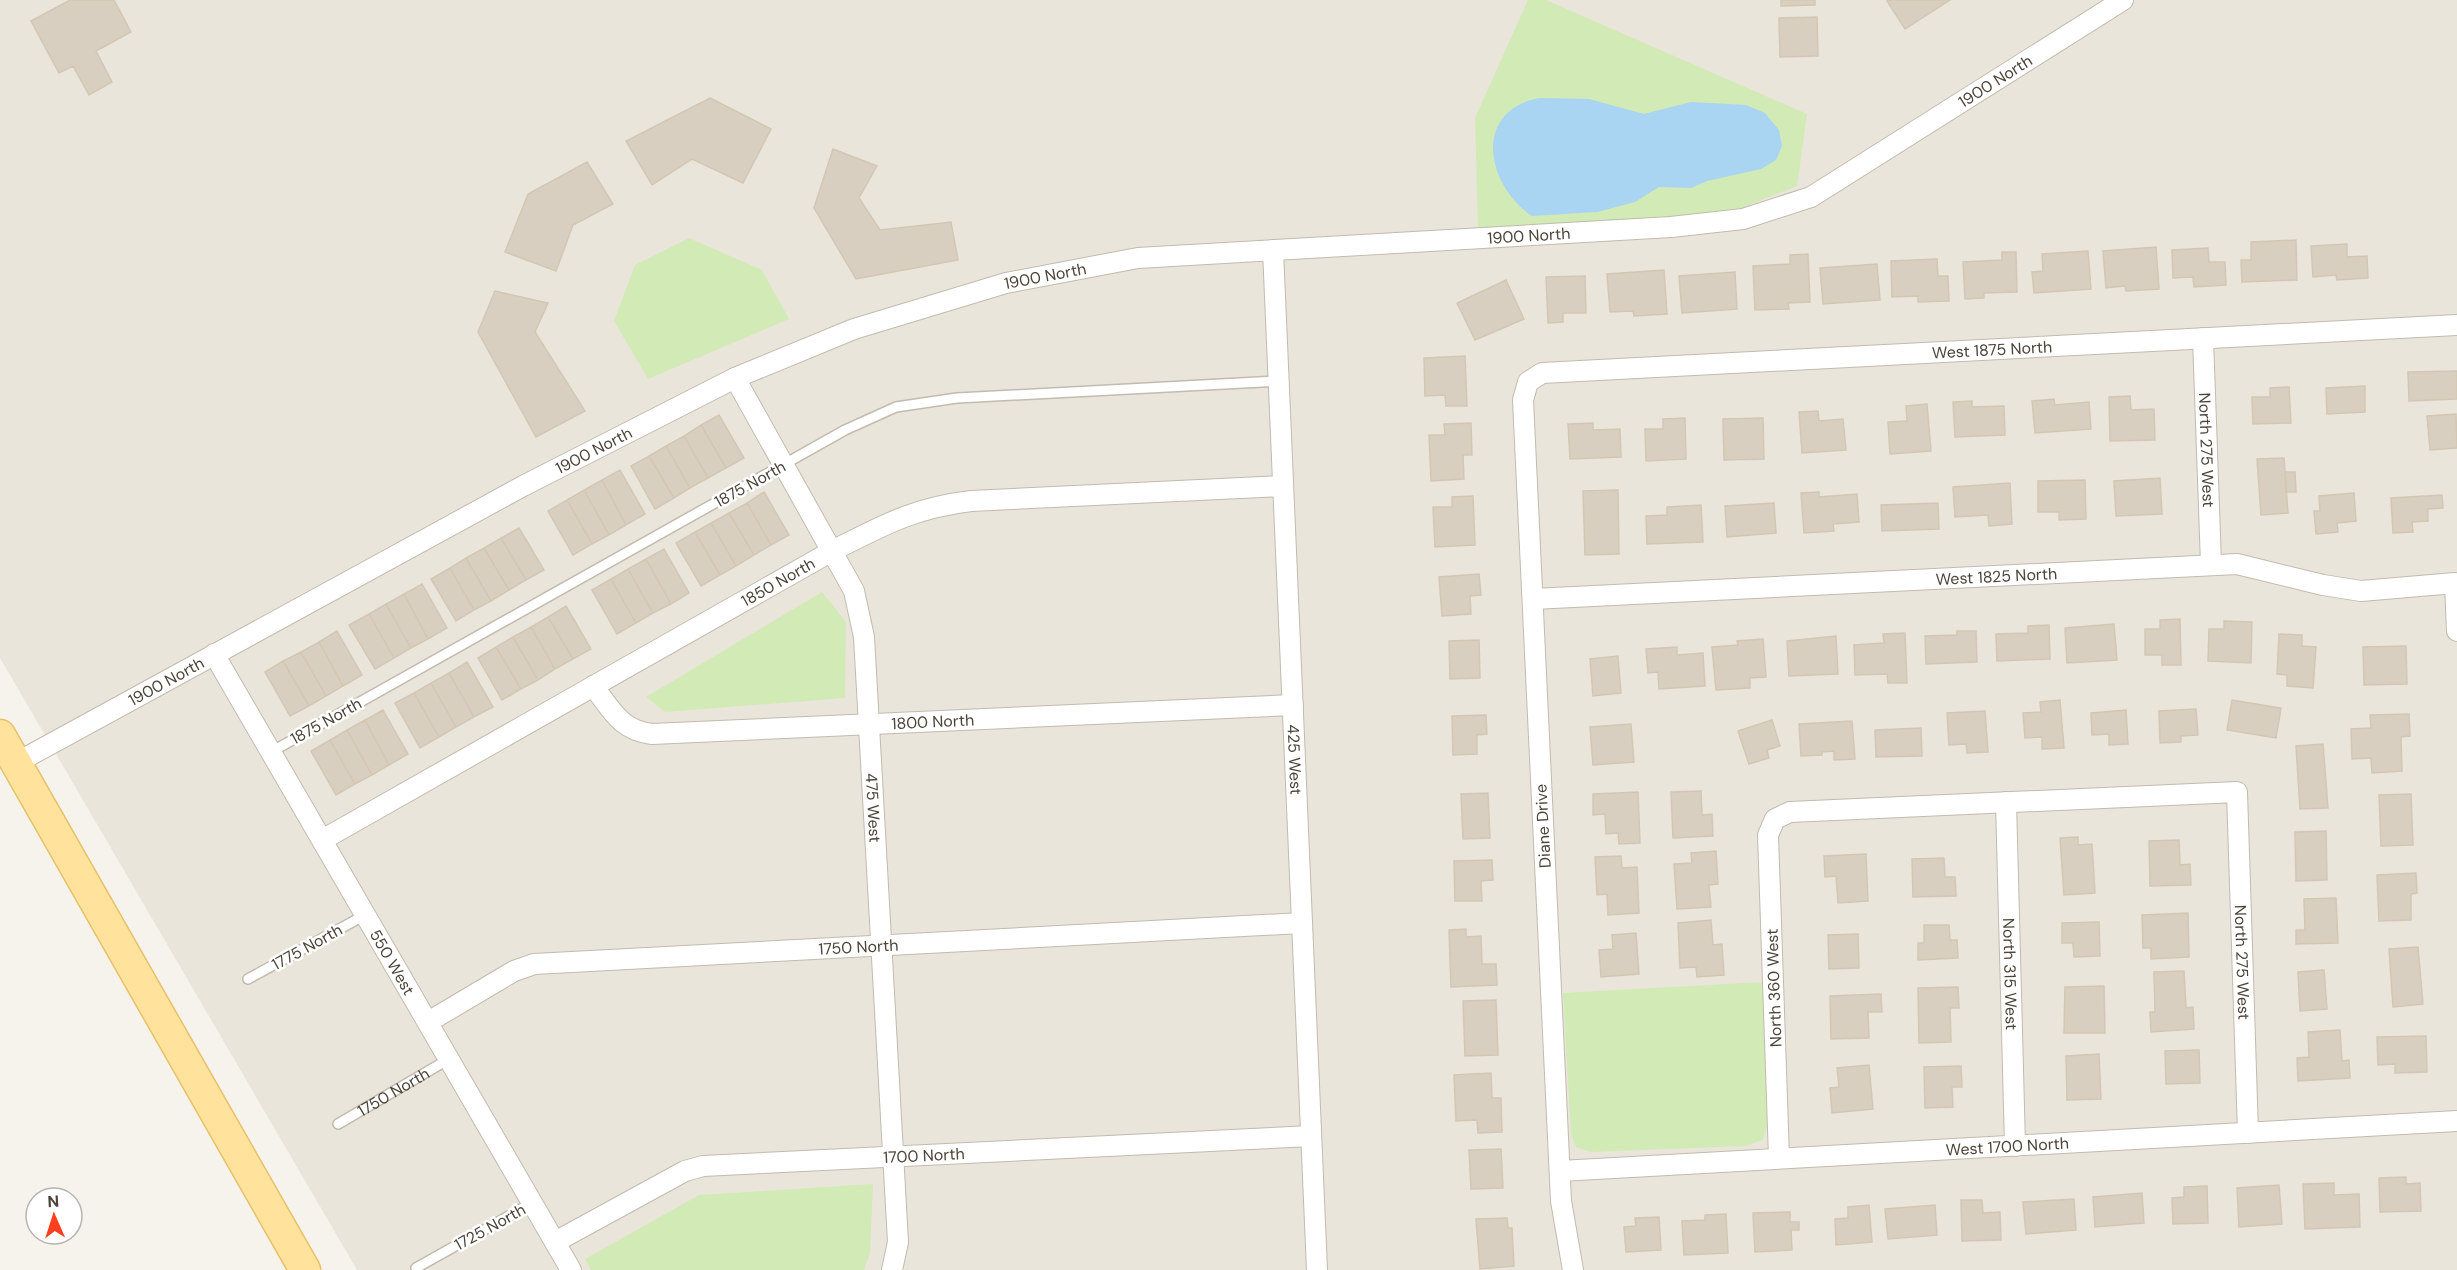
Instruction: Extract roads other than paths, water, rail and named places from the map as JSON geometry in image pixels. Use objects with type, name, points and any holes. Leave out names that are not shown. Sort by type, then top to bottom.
[{"type":"main road","points":[[0,735],[306,1270]]},
{"type":"street","name":"1900 North","points":[[16,763],[523,486],[735,378],[854,329],[1006,283],[1138,258],[1671,227],[1743,219],[1811,197],[2123,0]]},
{"type":"street","name":"425 West","points":[[1273,250],[1317,1270]]},
{"type":"street","name":"West 1875 North","points":[[1528,382],[1542,373],[2457,325]]},
{"type":"street","name":"North 275 West","points":[[2203,338],[2211,564]]},
{"type":"street","name":"475 West","points":[[735,378],[854,591],[862,626],[898,1242],[892,1270]]},
{"type":"street","name":"Diane Drive","points":[[1528,382],[1524,400],[1561,1201],[1573,1270]]},
{"type":"street","name":"1850 North","points":[[322,840],[832,551],[901,516],[936,505],[971,501],[1283,486]]},
{"type":"street","name":"West 1825 North","points":[[1533,598],[2237,564],[2323,585],[2361,591],[2455,583],[2457,631]]},
{"type":"street","name":"550 West","points":[[214,654],[571,1270]]},
{"type":"street","name":"1800 North","points":[[593,686],[623,724],[635,732],[652,734],[1293,705]]},
{"type":"street","name":"North 275 West","points":[[2006,802],[2237,792],[2248,1133]]},
{"type":"street","name":"North 360 West","points":[[1779,1158],[1768,835],[1775,819],[1790,812],[2006,802]]},
{"type":"street","name":"North 315 West","points":[[2006,802],[2015,1146]]},
{"type":"street","name":"1750 North","points":[[428,1022],[514,971],[534,964],[1302,923]]},
{"type":"street","name":"West 1700 North","points":[[1560,1171],[2457,1121]]},
{"type":"street","name":"1700 North","points":[[555,1242],[685,1171],[703,1166],[1311,1136]]},
{"type":"lane","name":"1875 North","points":[[271,752],[845,430],[896,407],[957,398],[1279,381]]},
{"type":"lane","name":"1775 North","points":[[248,979],[365,915]]},
{"type":"lane","name":"1750 North","points":[[338,1124],[449,1059]]},
{"type":"lane","name":"1725 North","points":[[416,1268],[532,1203]]},
{"type":"water","points":[[1539,98],[1589,99],[1644,114],[1691,102],[1746,105],[1765,113],[1779,130],[1782,146],[1776,160],[1761,169],[1707,181],[1691,188],[1659,187],[1635,202],[1597,212],[1532,216],[1516,203],[1504,186],[1496,168],[1493,150],[1495,133],[1503,118],[1518,106]]}]
